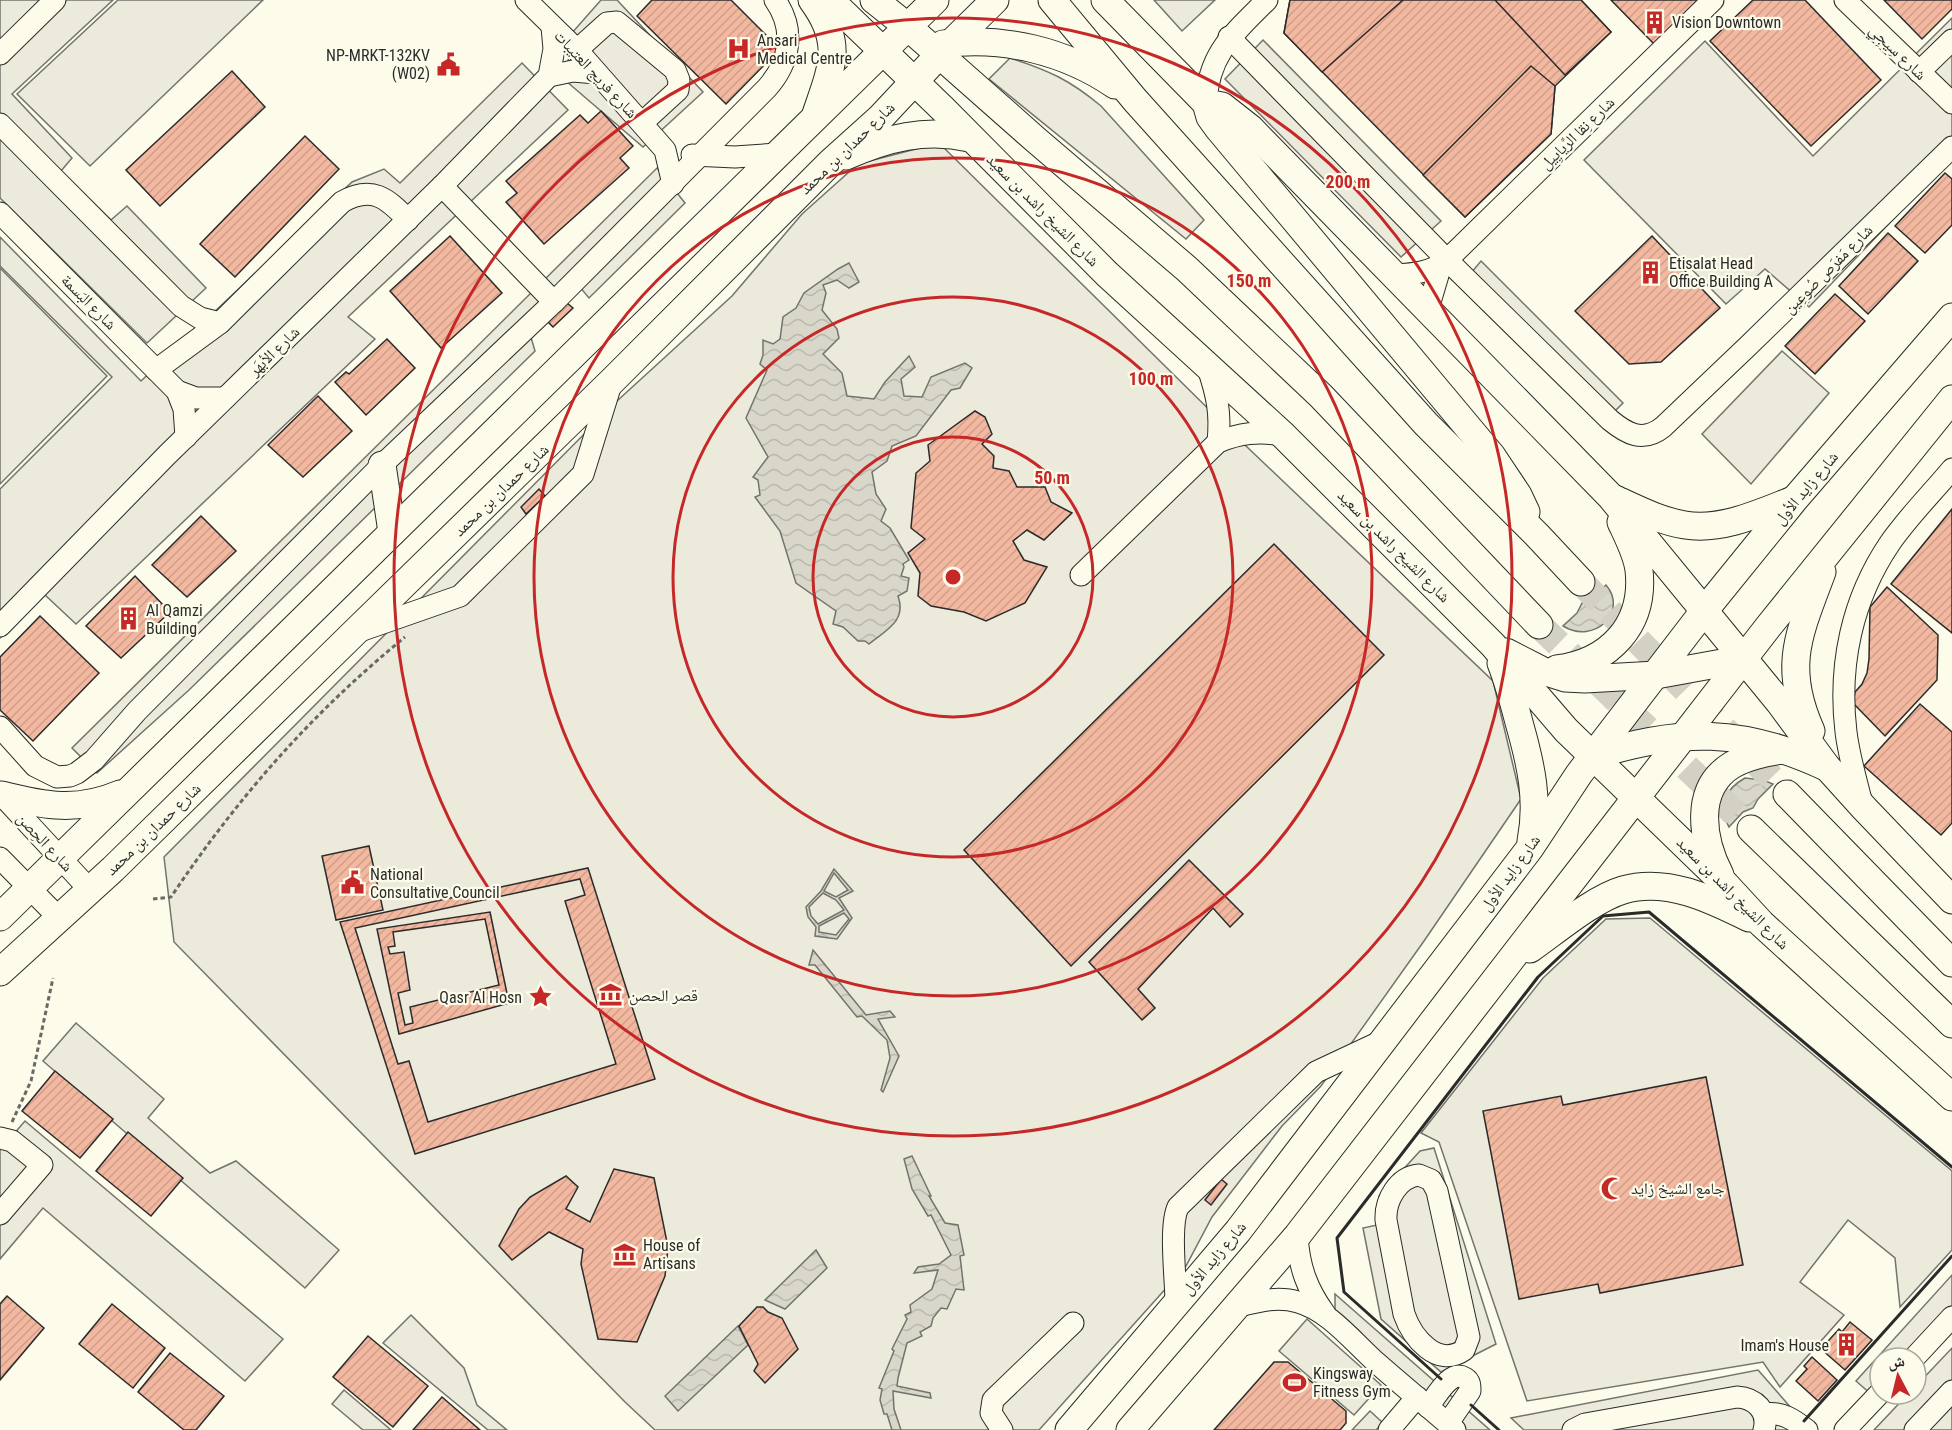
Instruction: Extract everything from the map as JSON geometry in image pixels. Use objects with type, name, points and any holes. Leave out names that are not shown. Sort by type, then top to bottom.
[{"type":"main road","points":[[812,0],[827,22],[833,51],[828,80],[814,119]]},
{"type":"main road","name":"شارع الشيخ راشد بن سعيد","points":[[830,0],[880,60],[914,82],[1107,274],[1282,435],[1493,645],[1562,726],[1726,885],[1762,924],[1952,1097]]},
{"type":"main road","points":[[874,0],[908,27],[940,48],[1187,269],[1321,396],[1539,625]]},
{"type":"main road","points":[[0,917],[778,154],[880,60],[935,0]]},
{"type":"main road","name":"شارع حمدان بن محمد","points":[[0,972],[90,890],[612,381],[831,162],[881,117],[914,82],[940,48],[995,0]]},
{"type":"main road","points":[[1052,0],[1135,100],[1426,424],[1581,582]]},
{"type":"main road","points":[[1109,2],[1206,103],[1210,117],[1218,128],[1492,456],[1518,495],[1537,535]]},
{"type":"main road","points":[[880,60],[940,48],[1006,43],[1045,51],[1075,63],[1102,77],[1135,100]]},
{"type":"main road","points":[[1206,103],[1222,106],[1250,128],[1610,496],[1744,659],[1827,767],[1952,900]]},
{"type":"main road","points":[[831,162],[868,147],[925,133],[948,133],[970,138]]},
{"type":"main road","name":"شارع زايد الأول","points":[[1068,1429],[1238,1231],[1530,848],[1593,756],[1704,611],[1794,500],[1952,317]]},
{"type":"main road","points":[[1130,1430],[1297,1236],[1744,659],[1952,399]]},
{"type":"main road","points":[[382,465],[392,532]]},
{"type":"main road","points":[[1610,496],[1662,519],[1699,526],[1753,515],[1794,500]]},
{"type":"main road","points":[[1543,671],[1567,668],[1602,654],[1614,645],[1629,627],[1636,608],[1639,569],[1610,496]]},
{"type":"main road","points":[[1827,767],[1800,707],[1795,675],[1796,651],[1802,625],[1829,551]]},
{"type":"main road","points":[[1493,645],[1543,671],[1565,678],[1656,675],[1744,659]]},
{"type":"main road","points":[[1493,645],[1507,679],[1530,760],[1536,806],[1530,848]]},
{"type":"main road","points":[[1593,756],[1653,739],[1686,735],[1729,737],[1786,749],[1827,767]]},
{"type":"main road","points":[[1726,885],[1713,862],[1705,834],[1706,801],[1712,785],[1731,765],[1757,755],[1786,749]]},
{"type":"main road","points":[[1,794],[30,803],[79,807],[105,801],[129,790]]},
{"type":"main road","points":[[1787,794],[1952,963]]},
{"type":"main road","points":[[1751,829],[1952,1024]]},
{"type":"main road","points":[[1509,963],[1598,902],[1621,891],[1644,886],[1670,888],[1699,895],[1762,924]]},
{"type":"street","points":[[0,54],[56,0]]},
{"type":"street","name":"شارع فريج العتيبات","points":[[526,0],[577,50],[664,150],[673,184]]},
{"type":"street","points":[[0,727],[35,766],[57,777],[77,773],[94,760],[137,711],[382,465],[554,302],[767,88],[785,62],[789,46],[784,15],[775,0]]},
{"type":"street","points":[[1206,103],[1206,89],[1221,49],[1229,37],[1267,0]]},
{"type":"street","name":"شارع نِقا الرَّيايِيل","points":[[1395,275],[1418,273],[1444,263],[1713,0]]},
{"type":"street","name":"شارع سِيجِي","points":[[1845,0],[1952,103]]},
{"type":"street","points":[[577,50],[607,23],[617,22],[675,70],[679,80],[678,90],[642,123]]},
{"type":"street","points":[[552,27],[554,49],[549,76],[573,71],[596,73]]},
{"type":"street","name":"شارع مَفرَص صُوعِين","points":[[1229,37],[1444,263],[1610,420],[1623,430],[1638,435],[1650,435],[1656,432],[1702,390],[1952,147]]},
{"type":"street","points":[[1919,72],[1952,40]]},
{"type":"street","name":"شارع الأبهَر","points":[[0,626],[186,436],[408,220],[549,76]]},
{"type":"street","points":[[0,124],[181,306],[200,318],[220,323]]},
{"type":"street","points":[[664,150],[700,156],[735,157],[778,154]]},
{"type":"street","points":[[442,186],[554,302]]},
{"type":"street","points":[[156,370],[220,323],[342,202],[361,194],[381,196],[390,201],[408,220]]},
{"type":"street","name":"شارع البَسمة","points":[[0,213],[177,392],[184,409],[186,436]]},
{"type":"street","points":[[1428,309],[1444,263]]},
{"type":"street","points":[[1208,368],[1219,407],[1218,442]]},
{"type":"street","points":[[354,633],[460,596],[583,474],[612,381]]},
{"type":"street","points":[[177,392],[196,398],[225,398]]},
{"type":"street","points":[[1080,575],[1218,442],[1246,433],[1265,432],[1282,435]]},
{"type":"street","points":[[1864,808],[1846,732],[1844,673],[1848,638],[1859,602],[1891,543],[1952,469]]},
{"type":"street","name":"شارع الحِصن","points":[[1,794],[90,890]]},
{"type":"street","points":[[0,858],[59,918]]},
{"type":"street","points":[[1176,1303],[1174,1217],[1178,1207],[1316,1072],[1382,1041]]},
{"type":"street","points":[[0,1214],[42,1165],[12,1141],[2,1138]]},
{"type":"street","points":[[1459,1353],[1440,1355],[1424,1346],[1415,1337],[1404,1314],[1386,1212],[1394,1192],[1412,1176],[1419,1175],[1431,1180],[1437,1191],[1469,1337],[1468,1344],[1459,1353],[1461,1376]]},
{"type":"street","points":[[1297,1236],[1301,1271],[1327,1317]]},
{"type":"street","points":[[1239,1306],[1270,1299],[1285,1299],[1314,1308],[1327,1317],[1423,1402],[1451,1427],[1470,1390],[1467,1379],[1455,1376],[1449,1380],[1423,1402],[1396,1428]]},
{"type":"street","points":[[1925,1346],[1952,1317]]},
{"type":"street","points":[[1002,1430],[991,1413],[993,1400],[1073,1323]]},
{"type":"street","points":[[1915,1430],[1952,1391]]},
{"type":"street","points":[[1573,1430],[1585,1424],[1737,1396],[1750,1399],[1761,1408],[1766,1425]]},
{"type":"street","points":[[1845,1430],[1868,1406]]},
{"type":"street","points":[[1766,1425],[1772,1413],[1784,1415],[1807,1430]]},
{"type":"path","points":[[153,899],[171,897],[224,821],[263,773],[336,696],[409,634]]},
{"type":"path","points":[[2,1138],[31,1081],[53,978]]},
{"type":"shaded area","points":[[0,0],[113,0],[12,94],[72,158],[61,171],[111,220],[127,206],[206,288],[147,343],[0,198]]},
{"type":"shaded area","points":[[118,0],[263,0],[90,166],[17,94]]},
{"type":"shaded area","points":[[601,0],[617,0],[703,92],[643,147],[566,81],[571,34]]},
{"type":"shaded area","points":[[1154,0],[1215,0],[1182,31]]},
{"type":"shaded area","points":[[1952,18],[1952,158],[1809,307],[1765,269],[1726,304],[1584,160],[1705,41],[1813,156]]},
{"type":"shaded area","points":[[1263,40],[1441,221],[1401,257],[1225,79]]},
{"type":"shaded area","points":[[1010,58],[1058,77],[1101,106],[1204,220],[1186,239],[989,79]]},
{"type":"shaded area","points":[[522,63],[568,110],[348,317],[375,339],[76,624],[45,595],[0,638],[0,489],[112,377],[0,266],[0,237],[141,381],[352,182],[384,169],[400,183]]},
{"type":"shaded area","points":[[939,143],[1246,446],[1493,681],[1521,799],[1321,1086],[1282,1126],[1212,1217],[1186,1266],[1039,1430],[655,1430],[174,942],[164,857],[617,401],[732,296],[802,214],[858,164]]},
{"type":"shaded area","points":[[657,168],[685,203],[589,298],[579,286],[530,334],[535,351],[189,690],[97,773],[72,748]]},
{"type":"shaded area","points":[[1481,261],[1623,403],[1612,414],[1471,273]]},
{"type":"shaded area","points":[[0,268],[107,376],[0,484]]},
{"type":"shaded area","points":[[1782,351],[1829,393],[1751,484],[1702,434]]},
{"type":"shaded area","points":[[1650,918],[1952,1171],[1952,1250],[1900,1307],[1895,1258],[1848,1220],[1800,1282],[1844,1315],[1780,1387],[1763,1362],[1527,1401],[1439,1142],[1421,1133],[1543,978],[1606,919]]},
{"type":"shaded area","points":[[76,1023],[164,1099],[148,1118],[210,1173],[236,1161],[339,1250],[305,1288],[43,1061]]},
{"type":"shaded area","points":[[25,1121],[283,1339],[245,1381],[43,1208],[0,1259],[0,1150]]},
{"type":"shaded area","points":[[1434,1148],[1496,1344],[1441,1372],[1381,1319],[1363,1228],[1382,1224],[1379,1196],[1420,1151]]},
{"type":"shaded area","points":[[1952,1275],[1952,1306],[1916,1346],[1888,1346]]},
{"type":"shaded area","points":[[1335,1294],[1490,1430],[1465,1430],[1335,1315]]},
{"type":"shaded area","points":[[411,1315],[464,1368],[477,1405],[507,1430],[488,1430],[383,1343]]},
{"type":"shaded area","points":[[1307,1319],[1381,1385],[1354,1415],[1279,1351]]},
{"type":"shaded area","points":[[1952,1348],[1952,1430],[1874,1430],[1897,1406],[1928,1406],[1928,1373]]},
{"type":"shaded area","points":[[1868,1368],[1868,1392],[1856,1381]]},
{"type":"shaded area","points":[[1758,1370],[1799,1417],[1786,1430],[1524,1430],[1511,1418]]},
{"type":"shaded area","points":[[344,1390],[391,1430],[363,1430],[332,1404]]},
{"type":"shaded area","points":[[1370,1411],[1383,1423],[1376,1430],[1352,1430]]},
{"type":"water","points":[[849,263],[859,282],[849,288],[837,280],[823,285],[826,293],[822,310],[837,329],[839,338],[823,354],[842,373],[847,396],[874,399],[885,382],[909,356],[915,367],[901,379],[904,396],[922,397],[931,377],[965,363],[972,368],[960,388],[951,390],[916,436],[892,446],[887,461],[872,472],[876,494],[886,509],[881,521],[890,528],[909,560],[903,564],[901,576],[909,578],[907,591],[898,596],[900,612],[897,618],[888,629],[869,644],[865,641],[858,641],[843,627],[833,624],[836,611],[796,583],[780,531],[755,497],[760,495],[758,480],[753,477],[768,457],[746,418],[767,370],[760,364],[763,355],[763,340],[773,344],[780,339],[783,317],[796,308],[804,293]]},
{"type":"water","points":[[1606,585],[1612,595],[1613,605],[1611,615],[1605,623],[1586,631],[1575,631],[1563,626],[1577,613],[1582,603],[1591,599]]},
{"type":"water","points":[[1745,778],[1763,780],[1773,784],[1758,799],[1753,808],[1743,812],[1729,827],[1725,820],[1725,799],[1732,787]]},
{"type":"water","points":[[834,869],[853,891],[839,898],[852,918],[837,939],[815,936],[816,927],[808,917],[806,907],[821,891]],"holes":[[[834,873],[848,890],[836,897],[824,891]],[[823,893],[836,900],[844,910],[818,924],[811,916],[809,907]],[[844,913],[849,919],[836,935],[819,932],[819,926]]]},
{"type":"water","points":[[813,950],[866,1015],[890,1011],[895,1017],[878,1019],[899,1056],[883,1092],[881,1090],[890,1058],[887,1040],[862,1016],[857,1017],[815,965],[809,965]]},
{"type":"water","points":[[912,1156],[931,1196],[929,1196],[945,1223],[958,1225],[964,1255],[960,1256],[964,1290],[956,1289],[947,1309],[941,1308],[933,1318],[931,1326],[920,1332],[922,1336],[907,1343],[897,1386],[930,1393],[931,1398],[893,1391],[894,1409],[901,1430],[892,1430],[887,1414],[884,1414],[880,1400],[882,1389],[879,1388],[894,1351],[892,1349],[907,1319],[905,1315],[911,1312],[910,1305],[932,1289],[938,1270],[914,1273],[918,1267],[939,1264],[951,1255],[931,1215],[928,1216],[912,1189],[904,1159]]},
{"type":"water","points":[[816,1250],[827,1268],[785,1309],[765,1300]]},
{"type":"water","points":[[738,1326],[748,1345],[678,1411],[665,1396]]},
{"type":"building","points":[[652,0],[731,0],[780,49],[726,104],[637,16]]},
{"type":"building","points":[[1290,0],[1581,0],[1611,32],[1555,86],[1551,134],[1465,217],[1284,33]]},
{"type":"building","points":[[1290,0],[1403,0],[1322,72],[1284,33]]},
{"type":"building","points":[[1495,0],[1581,0],[1611,32],[1565,75]]},
{"type":"building","name":"Vision Downtown","points":[[1611,0],[1698,0],[1654,44]]},
{"type":"building","points":[[1753,0],[1805,0],[1881,80],[1811,146],[1710,41]]},
{"type":"building","points":[[1884,0],[1952,0],[1952,9],[1922,39]]},
{"type":"building","points":[[1531,66],[1555,86],[1551,134],[1465,217],[1423,175]]},
{"type":"building","points":[[232,71],[265,107],[160,206],[126,170]]},
{"type":"building","points":[[601,111],[633,146],[620,158],[629,168],[544,244],[506,202],[517,193],[506,181],[580,115],[588,123]]},
{"type":"building","points":[[305,136],[339,169],[235,277],[200,244]]},
{"type":"building","points":[[1945,173],[1952,179],[1952,225],[1925,253],[1895,226]]},
{"type":"building","points":[[1888,233],[1918,261],[1868,314],[1839,286]]},
{"type":"building","points":[[450,236],[502,293],[441,348],[390,291]]},
{"type":"building","name":"Etisalat Head Office Building A","points":[[1652,236],[1720,308],[1661,362],[1629,364],[1575,311]]},
{"type":"building","points":[[1835,294],[1865,321],[1815,374],[1785,346]]},
{"type":"building","points":[[567,303],[573,308],[553,327],[548,322]]},
{"type":"building","points":[[387,339],[415,368],[366,415],[335,382],[346,372],[349,374]]},
{"type":"building","points":[[318,396],[352,431],[303,477],[268,445]]},
{"type":"building","points":[[975,411],[985,417],[992,434],[982,444],[994,456],[993,468],[1009,471],[1017,487],[1045,487],[1051,502],[1072,513],[1044,540],[1027,530],[1013,541],[1024,560],[1047,567],[1025,603],[986,621],[964,612],[931,606],[918,596],[920,573],[908,553],[925,539],[911,528],[916,473],[930,461],[928,445]]},
{"type":"building","points":[[539,489],[545,496],[526,514],[521,507]]},
{"type":"building","points":[[1952,509],[1952,633],[1891,584]]},
{"type":"building","points":[[201,516],[236,551],[187,597],[152,565]]},
{"type":"building","points":[[1274,544],[1384,655],[1071,966],[964,850]]},
{"type":"building","name":"Al Qamzi Building","points":[[135,576],[170,612],[121,658],[86,626]]},
{"type":"building","points":[[1887,587],[1938,635],[1937,680],[1885,736],[1853,703],[1855,692],[1867,673],[1870,607]]},
{"type":"building","points":[[40,616],[99,673],[33,741],[0,710],[0,657]]},
{"type":"building","points":[[1920,704],[1952,732],[1952,823],[1941,835],[1864,766]]},
{"type":"building","name":"National Consultative Council","points":[[369,846],[383,910],[336,920],[322,856]]},
{"type":"building","points":[[1189,860],[1243,914],[1230,927],[1213,908],[1138,989],[1155,1008],[1142,1020],[1089,962]]},
{"type":"building","name":"قصر الحصن","points":[[588,868],[655,1079],[415,1154],[340,922]],"holes":[[[580,879],[585,895],[565,901],[616,1064],[428,1122],[409,1061],[398,1064],[355,928]]]},
{"type":"building","points":[[490,912],[509,1003],[399,1034],[377,929]],"holes":[[[485,919],[499,985],[410,1007],[413,1023],[405,1025],[398,993],[410,990],[404,952],[390,954],[388,947],[395,946],[393,932]]]},
{"type":"building","points":[[55,1071],[113,1119],[80,1158],[22,1111]]},
{"type":"building","name":"جامع الشيخ زايد","points":[[1706,1077],[1743,1265],[1600,1293],[1598,1284],[1519,1299],[1483,1111],[1561,1096],[1563,1105]]},
{"type":"building","points":[[128,1132],[183,1178],[151,1216],[96,1171]]},
{"type":"building","name":"House of Artisans","points":[[614,1169],[654,1178],[668,1247],[665,1276],[637,1342],[598,1339],[581,1264],[583,1249],[549,1232],[512,1260],[499,1246],[519,1209],[530,1197],[566,1176],[578,1187],[566,1209],[590,1222]]},
{"type":"building","points":[[1221,1179],[1227,1184],[1211,1205],[1205,1200]]},
{"type":"building","points":[[7,1296],[44,1328],[0,1380],[0,1304]]},
{"type":"building","points":[[112,1304],[165,1348],[133,1388],[79,1344]]},
{"type":"building","points":[[757,1307],[763,1307],[768,1312],[782,1318],[798,1349],[765,1383],[754,1371],[758,1364],[739,1326]]},
{"type":"building","name":"Imam's House","points":[[1850,1322],[1872,1340],[1845,1370],[1821,1349],[1839,1329],[1842,1332]]},
{"type":"building","points":[[368,1336],[428,1386],[393,1427],[333,1377]]},
{"type":"building","points":[[170,1353],[224,1396],[196,1430],[184,1430],[138,1392]]},
{"type":"building","points":[[1812,1357],[1837,1380],[1818,1401],[1796,1381],[1807,1369],[1804,1366]]},
{"type":"building","points":[[1274,1362],[1288,1362],[1346,1411],[1346,1423],[1340,1430],[1214,1430]]},
{"type":"building","points":[[442,1397],[480,1430],[413,1430]]},
{"type":"tunnel","points":[[1581,582],[1787,794]]},
{"type":"tunnel","points":[[1539,625],[1751,829]]},
{"type":"wall","points":[[1441,1379],[1344,1292],[1337,1238],[1538,977],[1603,916],[1649,912],[1952,1167]]},
{"type":"wall","points":[[1804,1421],[1952,1256]]},
{"type":"wall","points":[[1471,1405],[1499,1430]]},
{"type":"place","name":"Vision Downtown","points":[[1654,22]]},
{"type":"place","name":"Ansari Medical Centre","points":[[739,49]]},
{"type":"place","name":"NP-MRKT-132KV (W02)","points":[[448,64]]},
{"type":"place","name":"Etisalat Head Office Building A","points":[[1651,272]]},
{"type":"place","name":"Al Qamzi Building","points":[[128,619]]},
{"type":"place","name":"National Consultative Council","points":[[352,883]]},
{"type":"place","name":"قصر الحصن","points":[[611,995]]},
{"type":"place","name":"Qasr Al Hosn","points":[[540,997]]},
{"type":"place","name":"جامع الشيخ زايد","points":[[1613,1188]]},
{"type":"place","name":"House of Artisans","points":[[625,1254]]},
{"type":"place","name":"Imam's House","points":[[1847,1345]]},
{"type":"place","name":"Kingsway Fitness Gym","points":[[1295,1382]]}]
